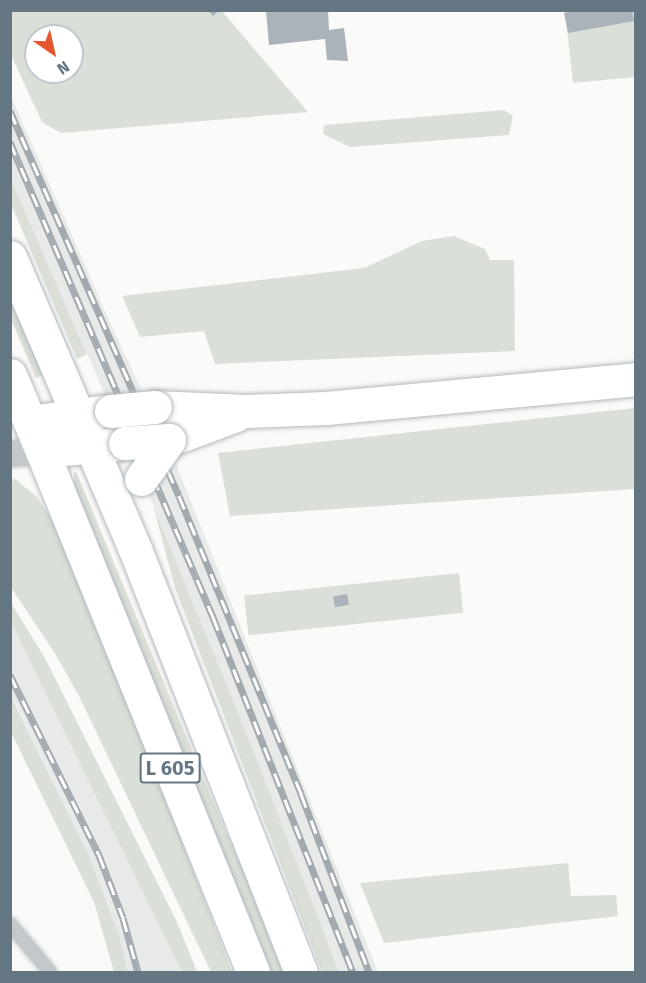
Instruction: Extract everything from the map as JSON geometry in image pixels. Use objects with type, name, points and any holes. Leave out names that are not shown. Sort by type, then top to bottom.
[{"type":"main road","name":"L 605","points":[[10,257],[135,549],[301,972]]},
{"type":"main road","name":"L 605","points":[[10,375],[20,422],[42,451],[253,972]]},
{"type":"main road","points":[[20,422],[154,407],[246,411],[326,408],[636,379]]},
{"type":"main road","points":[[42,451],[169,440],[246,411]]},
{"type":"main road","points":[[135,549],[133,510],[141,479],[169,440]]},
{"type":"street","points":[[10,454],[42,451]]},
{"type":"lane","points":[[10,924],[50,972]]},
{"type":"shaded area","points":[[10,11],[222,11],[308,112],[61,133],[42,122],[24,84],[84,84],[84,24],[24,24],[24,83],[11,55]]},
{"type":"shaded area","points":[[565,11],[635,11],[635,77],[573,83]]},
{"type":"shaded area","points":[[10,94],[113,329],[174,459],[378,972],[339,972],[155,509],[11,179]]},
{"type":"shaded area","points":[[504,110],[513,116],[509,135],[350,147],[323,134],[324,125]]},
{"type":"shaded area","points":[[11,179],[87,354],[77,359],[11,204]]},
{"type":"shaded area","points":[[454,236],[485,249],[490,260],[514,260],[515,351],[215,364],[204,331],[140,337],[122,296],[364,268],[422,241]]},
{"type":"shaded area","points":[[10,293],[45,374],[36,378],[11,319]]},
{"type":"shaded area","points":[[635,408],[635,489],[230,516],[218,453]]},
{"type":"shaded area","points":[[76,471],[230,842],[260,904],[287,972],[266,972],[75,492],[74,473]]},
{"type":"shaded area","points":[[14,478],[37,497],[64,538],[142,728],[232,972],[211,972],[80,698],[56,655],[11,587],[10,488]]},
{"type":"shaded area","points":[[153,505],[250,743],[339,972],[322,972],[175,588]]},
{"type":"shaded area","points":[[459,573],[463,613],[248,635],[244,596]]},
{"type":"shaded area","points":[[11,603],[45,658],[177,922],[197,972],[182,972],[11,622]]},
{"type":"shaded area","points":[[11,622],[111,822],[182,972],[128,972],[119,935],[90,858],[11,694]]},
{"type":"shaded area","points":[[10,694],[90,858],[119,935],[128,972],[114,972],[94,902],[11,732]]},
{"type":"shaded area","points":[[568,863],[571,896],[616,895],[618,916],[384,943],[360,883]]},
{"type":"building","points":[[208,10],[220,10],[213,16]]},
{"type":"building","points":[[266,10],[328,10],[329,30],[344,28],[348,61],[327,60],[325,39],[269,45]]},
{"type":"building","points":[[577,10],[632,10],[634,21],[568,33],[564,13]]},
{"type":"building","points":[[347,594],[349,605],[335,607],[333,596]]},
{"type":"railway","points":[[10,111],[179,496],[301,794],[369,972]]},
{"type":"railway","points":[[10,142],[213,617],[353,972]]},
{"type":"railway","points":[[10,675],[99,855],[123,918],[138,972]]}]
